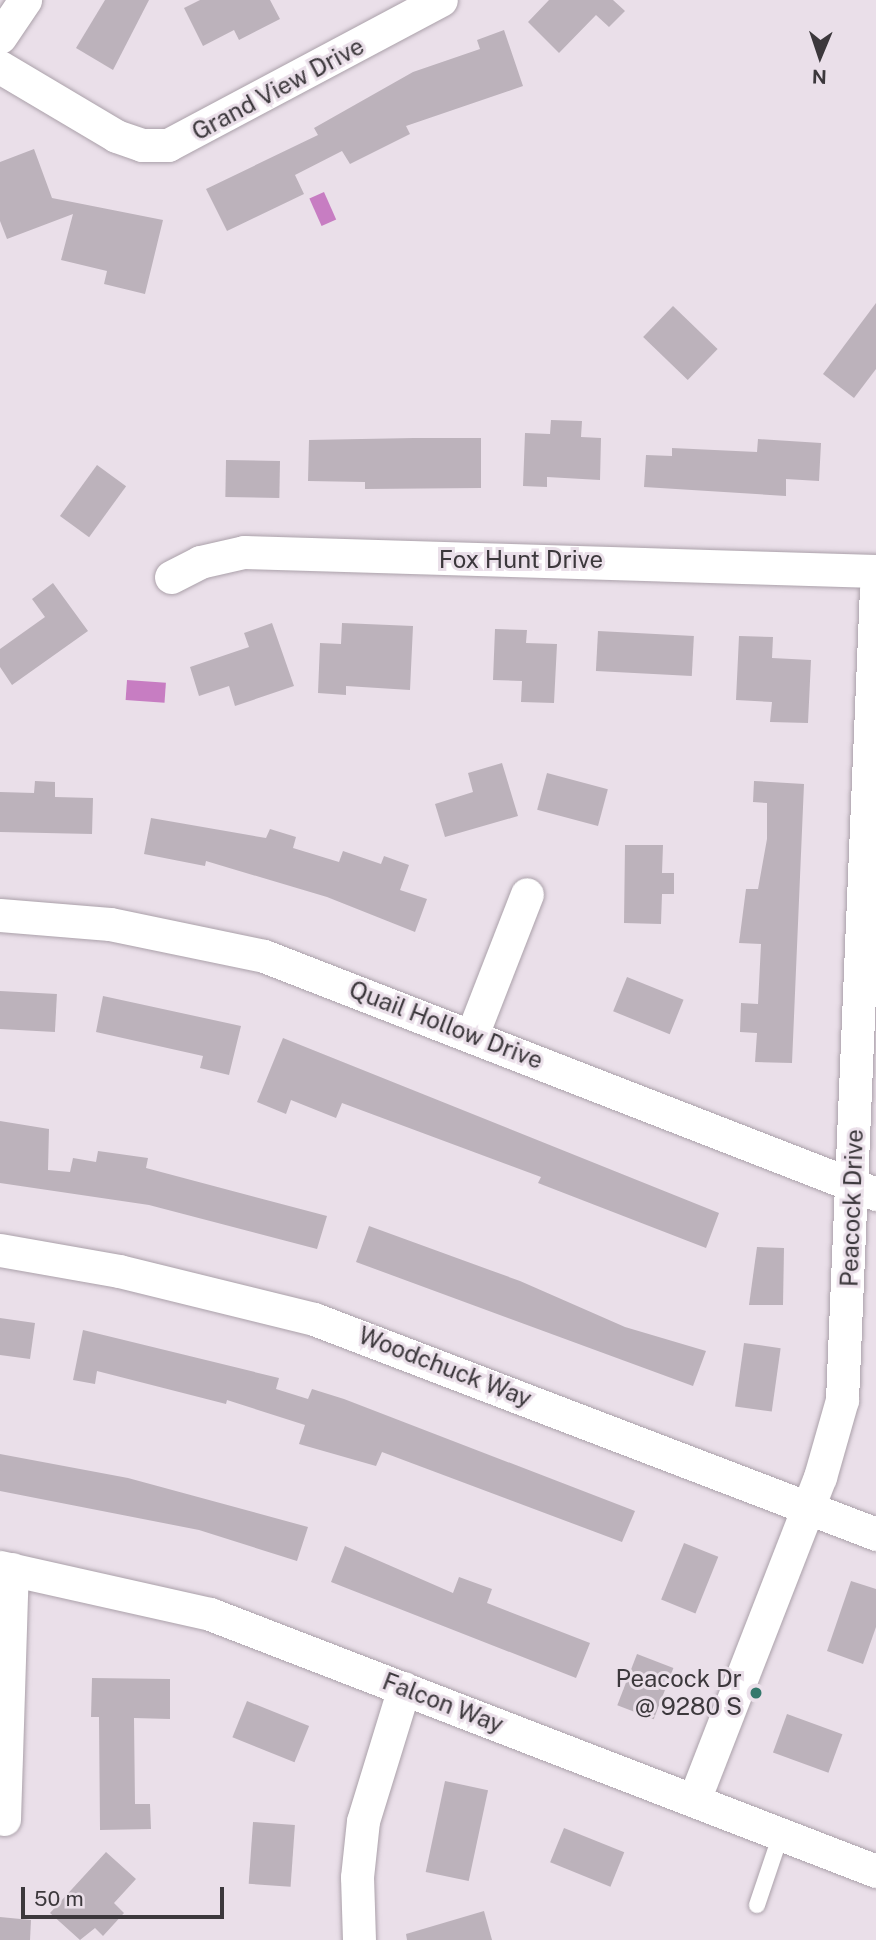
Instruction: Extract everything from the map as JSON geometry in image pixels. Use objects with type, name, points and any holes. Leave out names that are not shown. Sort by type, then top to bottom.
[{"type":"street","points":[[0,37],[25,0]]},
{"type":"street","name":"Grand View Drive","points":[[0,67],[116,136],[142,145],[168,145],[441,0]]},
{"type":"street","name":"Fox Hunt Drive","points":[[171,576],[200,562],[244,552],[876,571]]},
{"type":"street","name":"Peacock Drive","points":[[694,1800],[833,1440],[842,1399],[864,1190],[876,590]]},
{"type":"street","points":[[472,1035],[527,894]]},
{"type":"street","name":"Quail Hollow Drive","points":[[0,915],[110,924],[264,956],[864,1190]]},
{"type":"street","name":"Woodchuck Way","points":[[0,1250],[119,1270],[314,1319],[876,1534]]},
{"type":"street","points":[[4,1819],[6,1568]]},
{"type":"street","name":"Falcon Way","points":[[6,1568],[210,1614],[876,1871]]},
{"type":"street","points":[[359,1940],[357,1877],[363,1821],[404,1688]]},
{"type":"lane","points":[[757,1905],[781,1834]]},
{"type":"shaded area","points":[[324,192],[336,219],[322,226],[309,199]]},
{"type":"shaded area","points":[[127,680],[166,683],[165,703],[126,700]]},
{"type":"building","points":[[105,0],[149,0],[113,70],[76,48]]},
{"type":"building","points":[[200,0],[270,0],[280,19],[239,40],[234,30],[203,46],[184,8]]},
{"type":"building","points":[[549,0],[613,0],[625,11],[609,27],[596,15],[559,53],[528,22]]},
{"type":"building","points":[[504,30],[523,86],[406,126],[410,134],[350,164],[342,151],[295,175],[304,194],[227,231],[206,189],[318,135],[314,128],[413,72],[480,49],[477,40]]},
{"type":"building","points":[[34,149],[52,198],[163,220],[145,294],[104,284],[107,271],[61,260],[73,214],[7,239],[0,221],[0,162]]},
{"type":"building","points":[[876,303],[876,369],[854,398],[823,374]]},
{"type":"building","points":[[673,306],[718,349],[688,380],[643,337]]},
{"type":"building","points":[[551,420],[582,421],[581,437],[601,438],[600,480],[547,477],[547,487],[523,486],[525,433],[550,434]]},
{"type":"building","points":[[481,438],[481,488],[365,489],[365,482],[308,481],[309,440]]},
{"type":"building","points":[[758,439],[821,443],[819,481],[786,479],[786,496],[644,487],[646,455],[672,456],[672,448],[757,452]]},
{"type":"building","points":[[226,460],[280,461],[279,498],[225,497]]},
{"type":"building","points":[[97,465],[126,486],[89,537],[60,516]]},
{"type":"building","points":[[53,583],[88,631],[12,685],[0,667],[0,649],[45,617],[32,599]]},
{"type":"building","points":[[272,623],[294,686],[235,706],[229,686],[199,696],[190,667],[249,647],[244,633]]},
{"type":"building","points":[[342,623],[413,626],[410,690],[346,686],[346,695],[318,693],[320,643],[341,644]]},
{"type":"building","points":[[495,629],[527,630],[526,643],[557,644],[554,703],[521,702],[522,681],[493,680]]},
{"type":"building","points":[[598,631],[694,636],[692,676],[596,671]]},
{"type":"building","points":[[739,636],[773,637],[772,658],[811,660],[808,723],[770,722],[772,702],[736,700]]},
{"type":"building","points":[[502,763],[518,816],[445,837],[435,804],[473,792],[468,773]]},
{"type":"building","points":[[547,773],[608,789],[598,826],[537,810]]},
{"type":"building","points":[[35,781],[55,782],[55,797],[93,798],[92,834],[0,832],[0,792],[34,793]]},
{"type":"building","points":[[754,781],[804,784],[792,1063],[755,1062],[757,1033],[740,1032],[741,1003],[758,1004],[761,944],[739,943],[746,889],[758,889],[767,839],[767,803],[753,802]]},
{"type":"building","points":[[151,818],[266,838],[270,829],[296,837],[293,848],[339,862],[343,851],[381,864],[384,856],[409,865],[400,890],[427,899],[415,932],[327,897],[206,861],[205,866],[144,854]]},
{"type":"building","points":[[625,845],[663,845],[662,873],[674,873],[674,894],[662,894],[661,924],[624,923]]},
{"type":"building","points":[[627,977],[684,1000],[670,1034],[613,1011]]},
{"type":"building","points":[[0,991],[57,994],[55,1032],[0,1029]]},
{"type":"building","points":[[103,996],[241,1026],[229,1075],[200,1068],[203,1056],[96,1032]]},
{"type":"building","points":[[283,1038],[719,1213],[706,1248],[538,1183],[541,1177],[342,1103],[336,1118],[291,1100],[286,1114],[257,1102]]},
{"type":"building","points":[[0,1121],[49,1129],[48,1170],[70,1172],[73,1158],[96,1162],[98,1151],[148,1158],[146,1168],[327,1216],[317,1249],[149,1205],[0,1183]]},
{"type":"building","points":[[369,1226],[520,1281],[625,1327],[706,1351],[693,1386],[356,1262]]},
{"type":"building","points":[[757,1247],[784,1248],[783,1305],[749,1305]]},
{"type":"building","points":[[0,1318],[35,1323],[30,1359],[0,1355]]},
{"type":"building","points":[[83,1330],[279,1378],[276,1389],[308,1399],[312,1389],[344,1399],[635,1511],[622,1542],[382,1452],[376,1466],[299,1444],[305,1425],[227,1400],[226,1404],[97,1371],[95,1384],[73,1380]]},
{"type":"building","points":[[744,1343],[781,1348],[772,1412],[735,1406]]},
{"type":"building","points":[[0,1454],[128,1478],[308,1527],[297,1561],[199,1530],[0,1491]]},
{"type":"building","points":[[684,1543],[718,1557],[695,1613],[661,1600]]},
{"type":"building","points":[[345,1546],[453,1593],[459,1577],[492,1589],[487,1603],[590,1643],[576,1678],[331,1582]]},
{"type":"building","points":[[851,1581],[876,1589],[876,1627],[863,1664],[827,1651]]},
{"type":"building","points":[[637,1654],[673,1668],[654,1719],[617,1705]]},
{"type":"building","points":[[92,1678],[170,1679],[170,1719],[134,1718],[135,1804],[150,1804],[151,1829],[100,1830],[99,1717],[91,1717]]},
{"type":"building","points":[[247,1701],[309,1726],[295,1762],[232,1737]]},
{"type":"building","points":[[787,1714],[842,1734],[828,1773],[773,1753]]},
{"type":"building","points":[[445,1781],[488,1790],[469,1881],[426,1872]]},
{"type":"building","points":[[253,1822],[295,1825],[291,1887],[249,1884]]},
{"type":"building","points":[[564,1828],[624,1852],[610,1887],[550,1862]]},
{"type":"building","points":[[106,1852],[136,1879],[114,1903],[124,1913],[103,1936],[95,1928],[80,1940],[50,1913]]},
{"type":"building","points":[[484,1911],[492,1940],[407,1940],[406,1934]]},
{"type":"building","points":[[0,1917],[31,1920],[30,1940],[0,1940]]},
{"type":"place","name":"Peacock Dr @ 9280 S","points":[[756,1693]]}]
